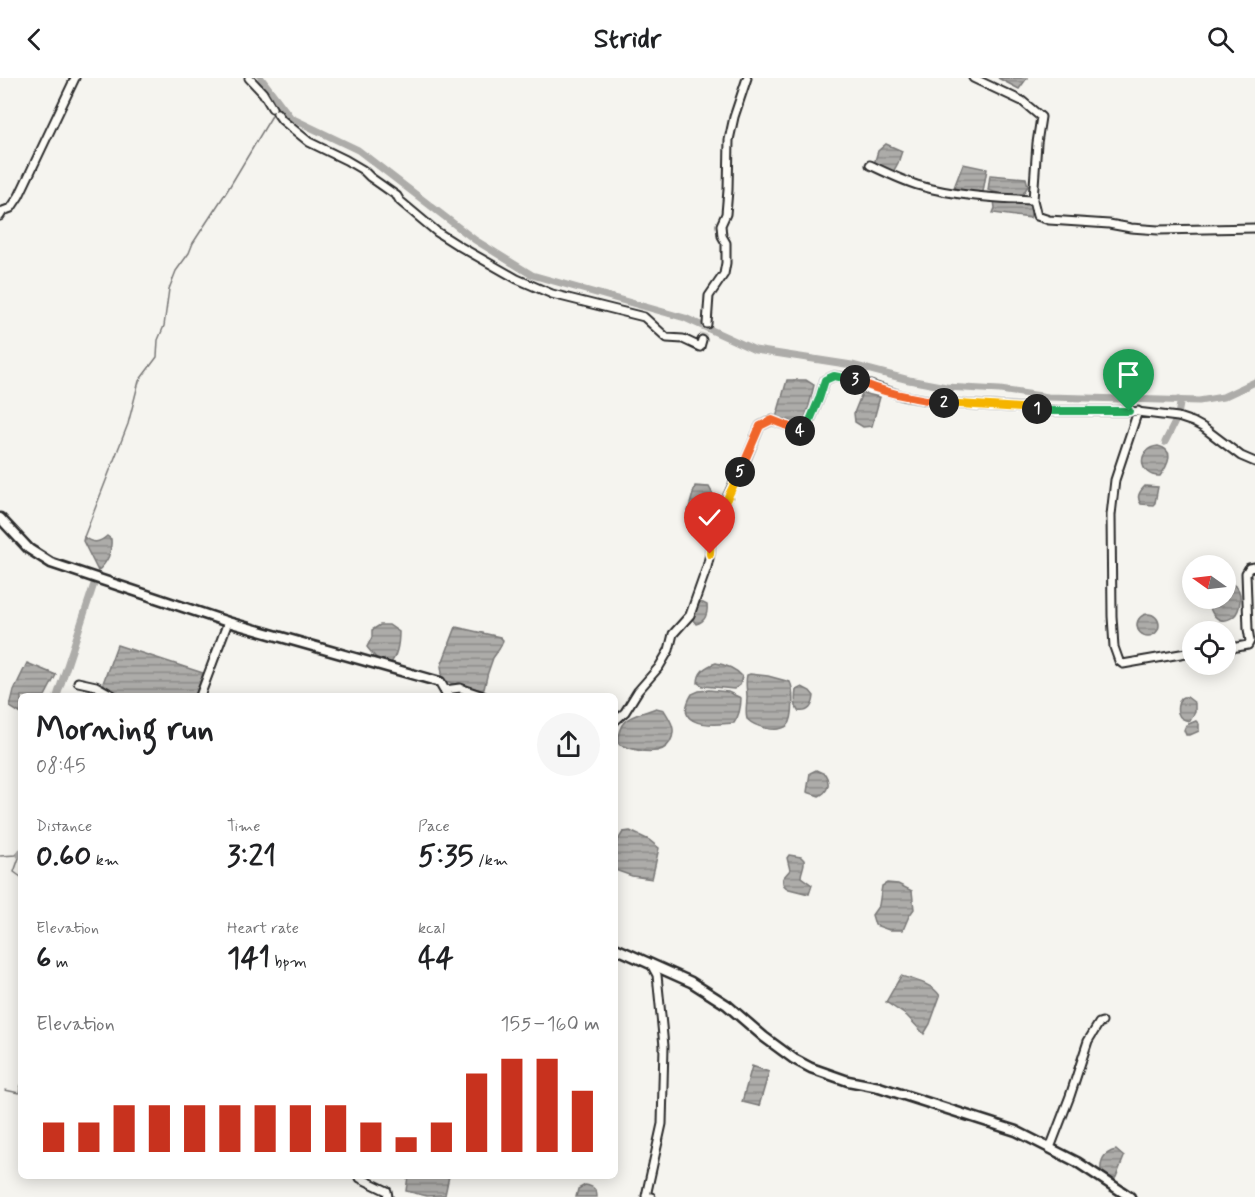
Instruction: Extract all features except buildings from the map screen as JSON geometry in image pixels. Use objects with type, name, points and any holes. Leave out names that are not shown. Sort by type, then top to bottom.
[{"type":"street","points":[[0,216],[3,211],[11,208],[19,196],[75,78]]},
{"type":"street","points":[[249,78],[282,120],[309,142],[363,170],[397,196],[437,232],[516,279],[552,294],[644,317],[667,338],[683,339],[700,347],[702,340]]},
{"type":"street","points":[[707,324],[709,296],[724,274],[726,263],[726,243],[722,236],[721,225],[726,214],[729,140],[747,78]]},
{"type":"street","points":[[974,78],[1022,101],[1041,117],[1033,200],[1037,216],[1049,220],[1158,230],[1255,228]]},
{"type":"street","points":[[870,165],[916,184],[935,189],[980,196],[1033,200]]},
{"type":"street","points":[[618,718],[659,667],[669,650],[674,634],[690,615],[707,567],[711,532],[760,426],[772,420],[805,432],[825,380],[834,376],[856,380],[865,385],[903,396],[944,403],[1050,411],[1138,411],[1178,417],[1204,428],[1241,456],[1255,462]]},
{"type":"street","points":[[1138,411],[1115,480],[1111,515],[1114,647],[1119,661],[1123,664],[1182,654]]},
{"type":"street","points":[[0,518],[29,549],[51,563],[228,622],[440,682],[447,693],[460,688],[474,693]]},
{"type":"street","points":[[1236,647],[1248,645],[1250,641],[1246,573],[1249,568],[1255,567]]},
{"type":"street","points":[[201,693],[228,622]]},
{"type":"street","points":[[78,682],[96,686],[109,693]]},
{"type":"street","points":[[618,949],[691,982],[727,1005],[794,1059],[811,1068],[848,1082],[879,1087],[1016,1131],[1077,1162],[1130,1197]]},
{"type":"street","points":[[651,964],[657,975],[664,1046],[662,1124],[646,1196],[651,1197]]},
{"type":"street","points":[[1050,1148],[1088,1041],[1099,1023],[1102,1022]]},
{"type":"street","points":[[362,1179],[387,1191],[388,1197]]},
{"type":"shaded area","points":[[998,78],[1027,78],[1019,89]]},
{"type":"shaded area","points":[[886,144],[902,151],[893,172],[874,164],[878,151]]},
{"type":"shaded area","points":[[963,164],[987,169],[983,192],[953,190]]},
{"type":"shaded area","points":[[990,175],[1026,178],[1028,186],[1023,194],[1001,194],[988,190]]},
{"type":"shaded area","points":[[994,200],[1028,203],[1032,210],[1030,218],[993,213]]},
{"type":"shaded area","points":[[787,380],[806,380],[814,385],[803,424],[776,418]]},
{"type":"shaded area","points":[[862,393],[880,397],[872,426],[863,427],[855,422],[854,413]]},
{"type":"shaded area","points":[[1158,446],[1164,448],[1169,454],[1168,463],[1160,476],[1147,472],[1142,462],[1146,452]]},
{"type":"shaded area","points":[[695,486],[709,487],[715,498],[710,522],[687,515]]},
{"type":"shaded area","points":[[1145,486],[1158,487],[1153,505],[1141,504],[1139,501],[1141,490]]},
{"type":"shaded area","points":[[107,536],[111,539],[110,553],[98,571],[83,541],[84,537],[96,542]]},
{"type":"shaded area","points":[[1236,587],[1238,589],[1240,601],[1233,617],[1223,620],[1210,609],[1236,609]]},
{"type":"shaded area","points":[[699,602],[707,605],[707,611],[704,619],[696,624],[693,620],[695,606]]},
{"type":"shaded area","points":[[1148,614],[1158,621],[1159,625],[1152,635],[1148,636],[1138,629],[1137,625],[1144,615]]},
{"type":"shaded area","points":[[380,625],[389,625],[399,632],[397,649],[390,664],[379,660],[367,647],[372,637],[372,630]]},
{"type":"shaded area","points":[[456,627],[500,637],[503,640],[493,658],[482,690],[440,678],[441,666]]},
{"type":"shaded area","points":[[117,645],[203,673],[196,693],[116,693],[103,683]]},
{"type":"shaded area","points":[[27,663],[56,675],[47,693],[18,693],[18,712],[10,707],[14,690]]},
{"type":"shaded area","points":[[716,663],[730,667],[739,673],[742,676],[740,685],[734,689],[703,686],[698,683],[703,670]]},
{"type":"shaded area","points":[[747,675],[790,682],[793,704],[790,722],[784,728],[767,728],[755,725],[747,719],[746,681]]},
{"type":"shaded area","points":[[802,687],[814,696],[813,703],[805,711],[798,711],[795,704],[796,690]]},
{"type":"shaded area","points":[[709,690],[728,692],[741,698],[734,723],[706,724],[691,719],[687,714],[687,705],[692,694]]},
{"type":"shaded area","points":[[1183,697],[1195,703],[1195,712],[1190,721],[1179,716],[1178,713],[1179,702]]},
{"type":"shaded area","points":[[656,708],[664,710],[672,726],[672,738],[666,747],[647,751],[618,743],[624,722]]},
{"type":"shaded area","points":[[1196,721],[1199,724],[1199,731],[1186,735],[1184,730],[1186,725]]},
{"type":"shaded area","points":[[816,770],[825,774],[828,781],[826,790],[819,796],[807,792],[810,773]]},
{"type":"shaded area","points":[[630,831],[649,840],[659,848],[652,879],[618,871],[618,840],[623,832]]},
{"type":"shaded area","points":[[789,855],[801,857],[804,860],[801,877],[812,885],[809,894],[789,889],[784,885],[783,878],[790,870],[787,858]]},
{"type":"shaded area","points":[[887,883],[898,884],[912,891],[914,909],[903,930],[889,930],[875,925],[872,915],[879,905],[882,886]]},
{"type":"shaded area","points":[[901,976],[928,985],[940,996],[924,1034],[907,1016],[886,1002]]},
{"type":"shaded area","points":[[752,1066],[769,1072],[759,1106],[742,1102]]},
{"type":"shaded area","points":[[1116,1150],[1124,1157],[1112,1182],[1101,1174],[1101,1165],[1105,1155]]},
{"type":"shaded area","points":[[408,1179],[448,1179],[445,1195],[427,1196],[406,1191]]},
{"type":"shaded area","points":[[585,1185],[594,1188],[597,1197],[576,1197],[578,1189]]},
{"type":"waterway","points":[[261,78],[291,118],[358,150],[475,240],[532,275],[685,318],[755,350],[852,365],[946,387],[1000,390],[1048,397],[1199,401],[1223,397],[1255,382]]},
{"type":"waterway","points":[[276,110],[280,103]]},
{"type":"waterway","points":[[84,537],[128,424],[139,381],[157,357],[158,340],[164,326],[169,289],[176,271],[273,114]]},
{"type":"waterway","points":[[1178,400],[1180,404],[1178,415]]},
{"type":"waterway","points":[[1165,442],[1176,420]]},
{"type":"waterway","points":[[58,693],[95,581]]},
{"type":"waterway","points":[[0,856],[18,853]]},
{"type":"waterway","points":[[18,861],[14,872],[18,875]]},
{"type":"waterway","points":[[5,1090],[18,1093]]},
{"type":"tunnel","points":[[702,340],[707,324]]},
{"type":"route","points":[[710,554],[711,532],[760,426],[772,420],[805,432],[825,380],[834,376],[856,380],[865,385],[903,396],[944,403],[1050,411],[1129,411]]}]
